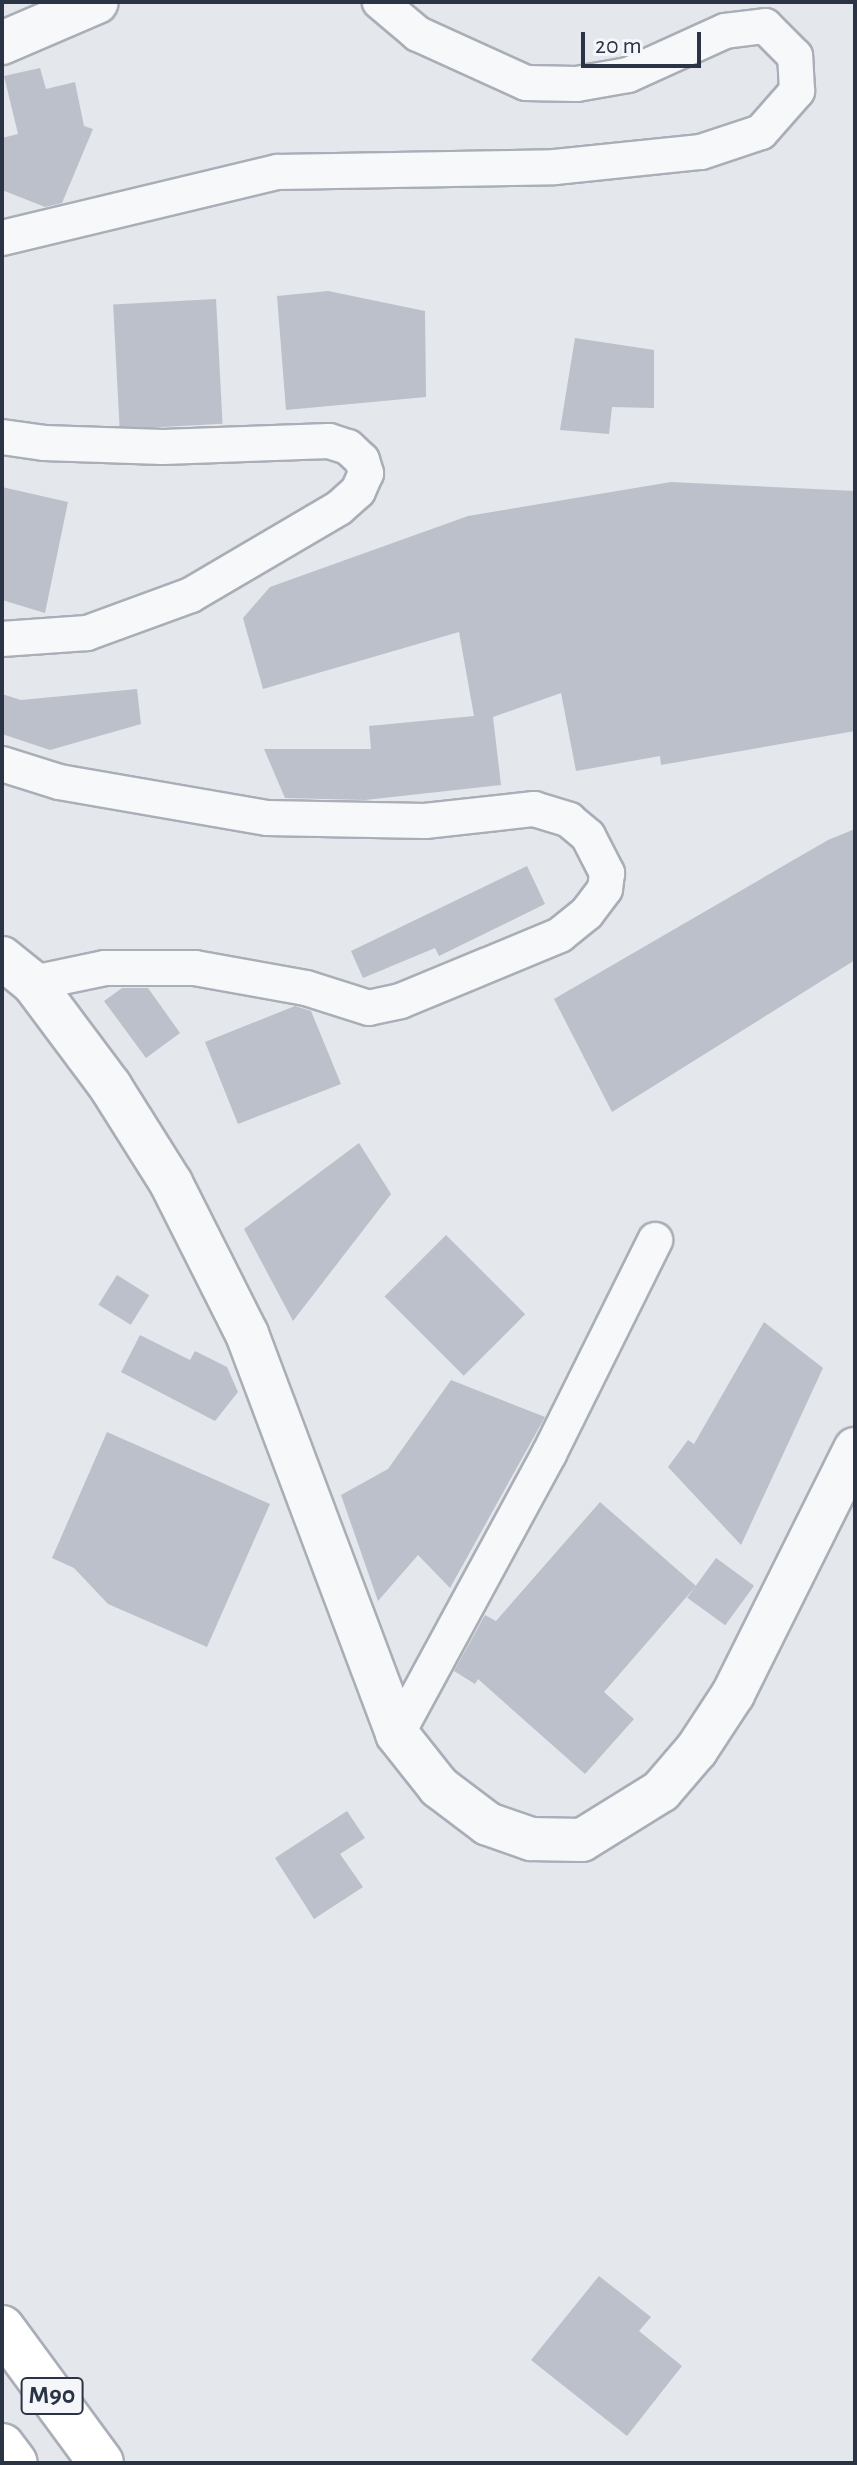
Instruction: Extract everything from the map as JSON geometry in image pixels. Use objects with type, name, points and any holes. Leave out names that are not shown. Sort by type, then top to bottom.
[{"type":"highway","name":"M90","points":[[2,2328],[101,2463]]},
{"type":"highway","name":"M90","points":[[2,2446],[15,2463]]},
{"type":"street","points":[[2,43],[97,2]]},
{"type":"street","points":[[2,238],[277,172],[461,164],[555,167],[701,152],[761,132],[797,91],[795,56],[765,26],[725,31],[628,75],[577,84],[526,83],[418,34],[380,2]]},
{"type":"street","points":[[2,437],[44,443],[163,447],[329,441],[348,447],[362,460],[366,473],[358,491],[339,508],[191,595],[87,633],[2,639]]},
{"type":"street","points":[[2,764],[59,782],[267,818],[425,821],[534,809],[569,820],[588,836],[607,873],[605,889],[587,913],[560,935],[401,1001],[369,1008],[306,988],[195,968],[17,970]]},
{"type":"street","points":[[17,970],[110,1086],[211,1254],[247,1334],[397,1734],[439,1787],[488,1824],[531,1839],[582,1840],[617,1822],[661,1791],[733,1694],[855,1449]]},
{"type":"street","points":[[397,1734],[549,1454],[655,1240]]},
{"type":"building","points":[[40,68],[46,89],[75,82],[84,126],[93,129],[62,203],[45,207],[2,190],[2,138],[18,134],[4,76]]},
{"type":"building","points":[[328,291],[425,311],[426,397],[286,410],[277,296]]},
{"type":"building","points":[[216,299],[223,424],[120,429],[113,304]]},
{"type":"building","points":[[575,338],[654,350],[654,408],[612,407],[609,434],[560,430]]},
{"type":"building","points":[[671,482],[855,491],[855,731],[661,765],[660,756],[576,771],[561,693],[493,717],[501,785],[365,800],[285,798],[264,749],[371,749],[369,726],[474,716],[459,632],[263,689],[243,618],[270,587],[468,516]]},
{"type":"building","points":[[2,487],[68,502],[45,613],[2,600]]},
{"type":"building","points":[[137,689],[141,724],[50,750],[2,734],[2,694],[21,700]]},
{"type":"building","points":[[855,829],[855,960],[612,1112],[554,999],[828,840]]},
{"type":"building","points":[[527,866],[545,904],[439,956],[435,948],[363,978],[351,951]]},
{"type":"building","points":[[122,988],[148,988],[180,1033],[146,1058],[104,1001]]},
{"type":"building","points":[[295,1006],[311,1011],[341,1084],[238,1124],[205,1042]]},
{"type":"building","points":[[359,1143],[391,1194],[293,1321],[244,1229]]},
{"type":"building","points":[[446,1235],[525,1314],[464,1376],[384,1297]]},
{"type":"building","points":[[117,1275],[149,1295],[131,1325],[98,1305]]},
{"type":"building","points":[[764,1322],[823,1368],[741,1545],[668,1467],[688,1440],[694,1444]]},
{"type":"building","points":[[140,1335],[190,1360],[195,1351],[227,1367],[238,1392],[215,1421],[121,1372]]},
{"type":"building","points":[[451,1380],[545,1417],[450,1588],[418,1555],[378,1601],[341,1495],[388,1469]]},
{"type":"building","points":[[107,1432],[270,1504],[207,1647],[108,1604],[74,1568],[52,1558]]},
{"type":"building","points":[[600,1502],[696,1586],[604,1692],[634,1719],[585,1774],[478,1679],[475,1684],[454,1671],[485,1615],[496,1621]]},
{"type":"building","points":[[716,1558],[754,1586],[725,1625],[687,1598]]},
{"type":"building","points":[[347,1811],[365,1838],[340,1854],[363,1887],[314,1919],[275,1858]]},
{"type":"building","points":[[599,2276],[651,2317],[639,2331],[682,2366],[627,2436],[531,2360]]}]
